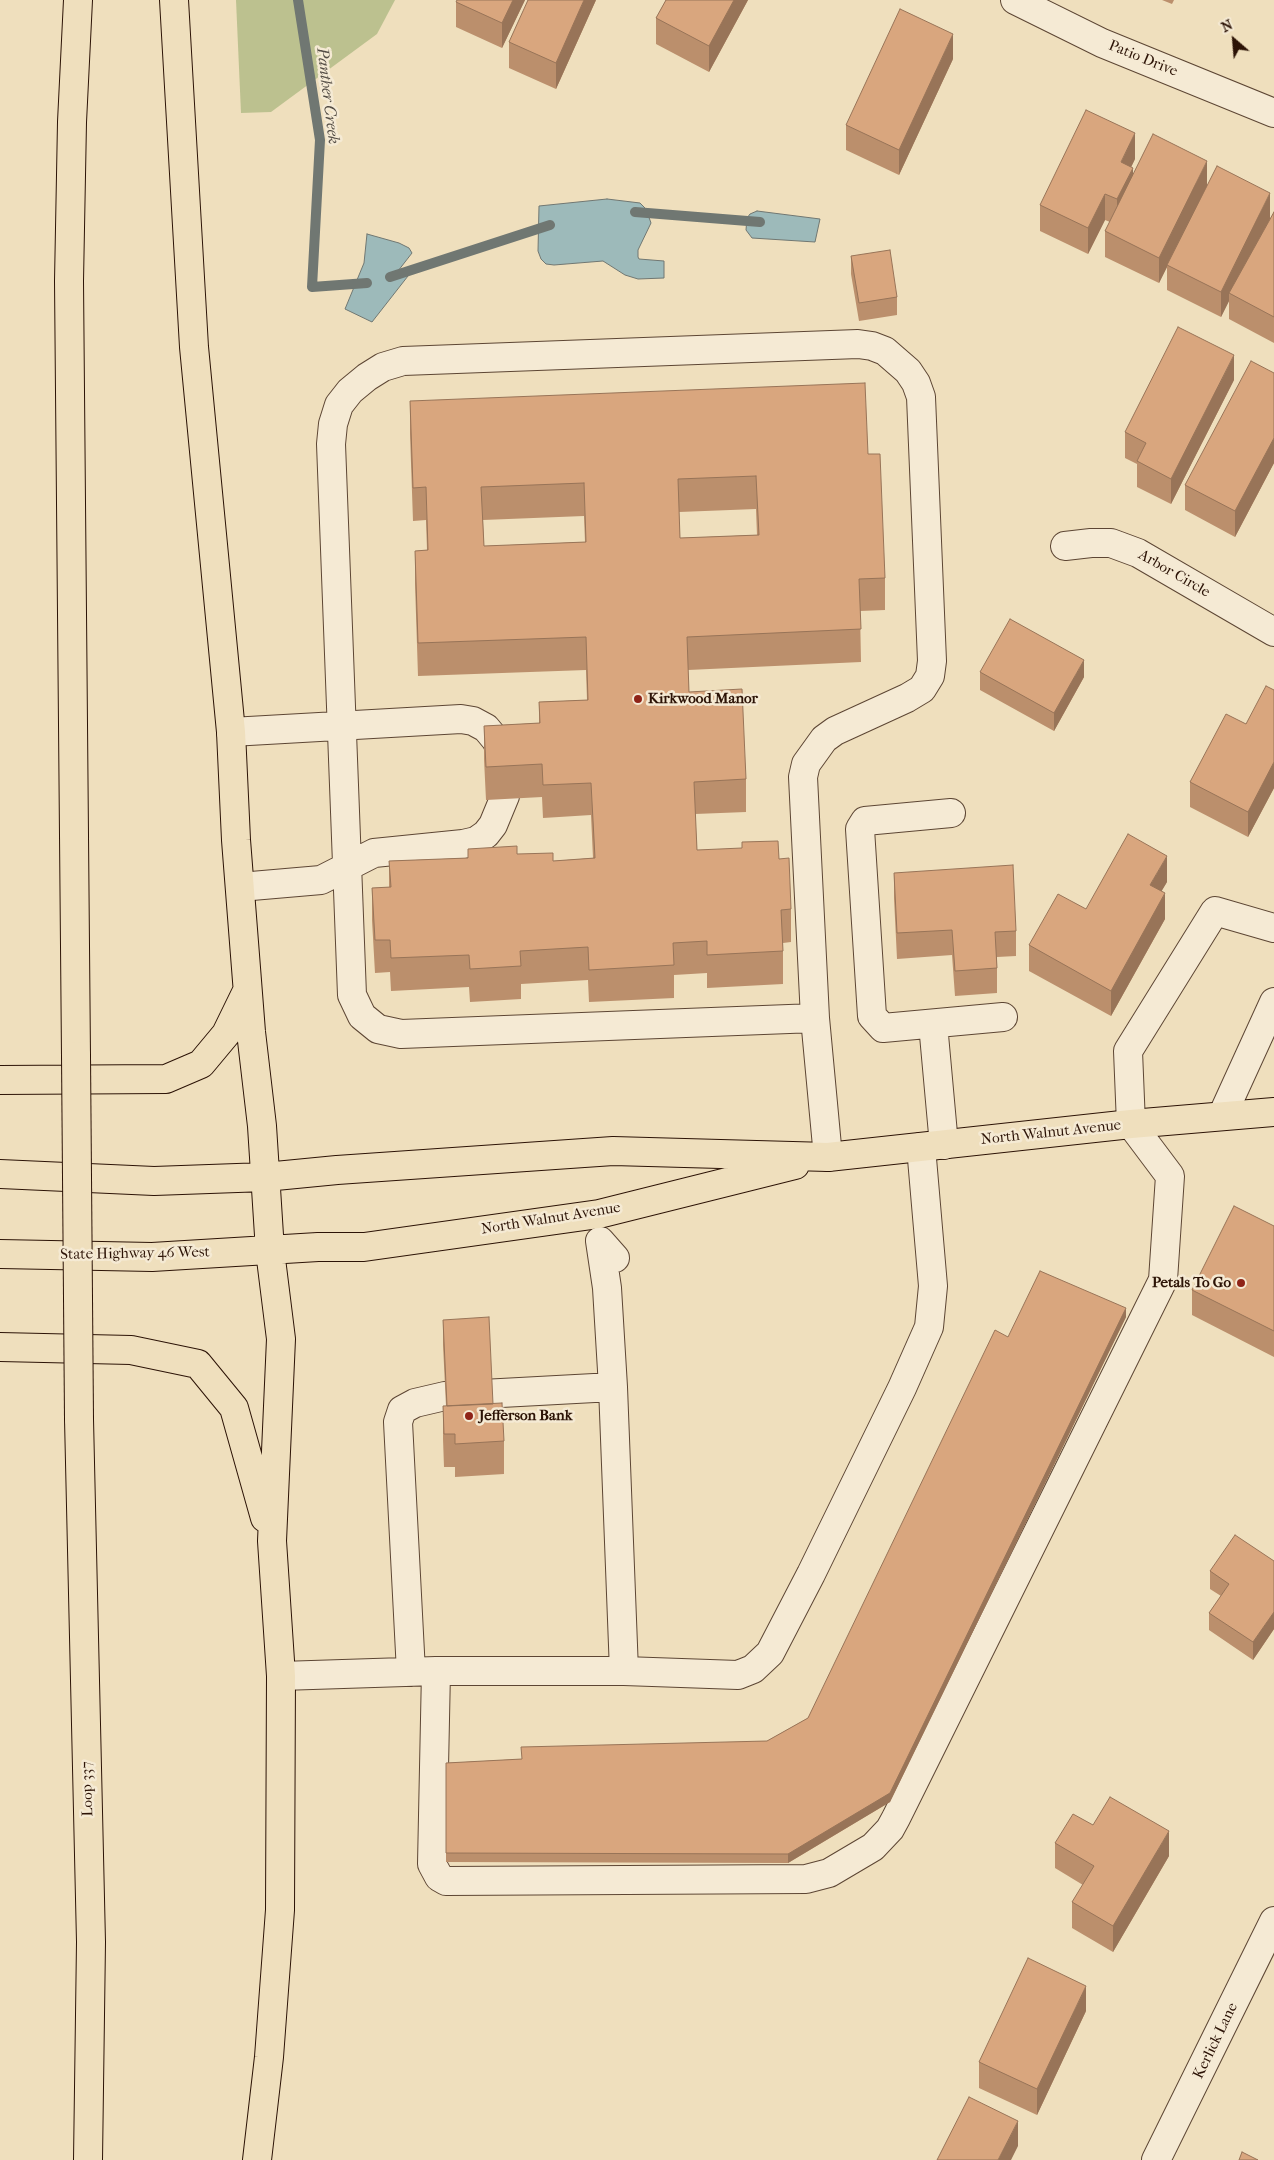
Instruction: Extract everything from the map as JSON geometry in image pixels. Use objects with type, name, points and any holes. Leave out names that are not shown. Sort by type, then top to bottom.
[{"type":"main road","name":"Loop 337","points":[[78,0],[72,122],[70,281],[79,1418],[91,1942],[88,2160]]},
{"type":"main road","points":[[174,0],[194,347],[231,732],[236,840],[248,990],[270,1251],[281,1340],[272,1541],[281,1676],[280,1910],[269,2057],[257,2160]]},
{"type":"main road","points":[[0,1080],[166,1079],[201,1064],[226,1034],[248,990]]},
{"type":"main road","name":"North Walnut Avenue","points":[[265,1177],[347,1169],[613,1151],[828,1157],[1131,1124],[1274,1112]]},
{"type":"main road","name":"North Walnut Avenue","points":[[270,1251],[318,1247],[364,1247],[598,1214],[828,1157]]},
{"type":"main road","points":[[0,1174],[154,1181],[265,1177]]},
{"type":"main road","name":"State Highway 46 West","points":[[0,1254],[152,1257],[270,1251]]},
{"type":"main road","points":[[0,1346],[131,1350],[198,1364],[234,1408],[272,1541]]},
{"type":"street","name":"Patio Drive","points":[[1015,0],[1102,43],[1274,112]]},
{"type":"street","points":[[816,1018],[389,1033],[378,1030],[368,1023],[355,1006],[352,995],[346,866],[331,444],[333,424],[339,406],[350,391],[367,377],[383,367],[403,361],[858,344],[872,346],[885,351],[908,371],[916,383],[921,397],[932,661],[930,676],[922,688],[892,705],[835,730],[824,739],[806,764],[802,793],[816,1018],[828,1157]]},
{"type":"street","name":"Arbor Circle","points":[[1065,546],[1090,543],[1111,544],[1138,553],[1274,632]]},
{"type":"street","points":[[231,732],[342,727],[461,718],[473,721],[486,728],[496,740],[502,752],[506,784],[505,796],[493,825],[486,834],[476,841],[463,844],[379,852],[364,856],[321,880],[240,887]]},
{"type":"street","points":[[952,813],[865,821],[860,829],[872,1016],[883,1028],[1003,1017]]},
{"type":"street","points":[[613,1388],[446,1396],[415,1403],[402,1410],[398,1422],[423,1672],[432,1864],[439,1878],[446,1881],[806,1879],[829,1873],[874,1847],[890,1829],[1162,1280],[1170,1176],[1131,1124],[1128,1052],[1215,911],[1274,928]]},
{"type":"street","points":[[1222,1116],[1274,1002]]},
{"type":"street","points":[[281,1676],[423,1672],[624,1672],[738,1675],[753,1669],[770,1653],[902,1388],[929,1327],[933,1286],[933,1024]]},
{"type":"street","points":[[615,1258],[600,1241],[607,1288],[613,1388],[624,1672]]},
{"type":"street","name":"Kerlick Lane","points":[[1156,2160],[1274,1921]]},
{"type":"green space","points":[[236,0],[395,0],[377,34],[271,112],[241,113]]},
{"type":"water","points":[[607,199],[640,203],[646,209],[651,223],[638,250],[638,257],[639,259],[664,261],[664,278],[638,279],[625,275],[603,261],[554,265],[546,264],[541,259],[538,251],[539,206]]},
{"type":"water","points":[[757,211],[820,219],[815,242],[752,238],[746,230],[747,218],[750,214]]},
{"type":"water","points":[[367,234],[399,243],[409,248],[412,253],[398,271],[408,276],[372,322],[345,309],[364,263]]},
{"type":"building","points":[[457,0],[513,0],[502,23],[456,2]]},
{"type":"building","points":[[528,0],[584,0],[556,63],[509,42]]},
{"type":"building","points":[[666,0],[734,0],[709,46],[656,18]]},
{"type":"building","points":[[900,9],[953,34],[899,150],[846,125]]},
{"type":"building","points":[[1086,110],[1135,133],[1121,162],[1133,168],[1117,199],[1105,194],[1088,228],[1040,205]]},
{"type":"building","points":[[1153,134],[1207,161],[1159,258],[1105,231]]},
{"type":"building","points":[[1217,166],[1270,193],[1221,292],[1167,265]]},
{"type":"building","points":[[1274,212],[1274,317],[1229,293]]},
{"type":"building","points":[[890,250],[897,297],[859,303],[851,256]]},
{"type":"building","points":[[1178,327],[1234,355],[1171,479],[1137,461],[1146,443],[1125,432]]},
{"type":"building","points":[[1251,361],[1274,373],[1274,438],[1235,511],[1185,485]]},
{"type":"building","name":"Kirkwood Manor","points":[[865,383],[868,454],[880,454],[885,578],[859,579],[861,629],[687,637],[689,692],[742,689],[746,779],[694,782],[697,850],[742,848],[742,842],[778,841],[779,859],[789,858],[791,909],[781,910],[783,951],[707,955],[707,941],[673,943],[674,965],[589,970],[588,947],[520,951],[521,966],[470,969],[469,955],[391,958],[390,940],[375,940],[372,888],[391,887],[389,861],[468,858],[468,849],[517,846],[517,854],[553,853],[553,861],[595,858],[591,783],[543,785],[542,764],[486,767],[484,726],[540,723],[539,702],[588,700],[586,637],[418,643],[415,551],[428,550],[426,487],[413,488],[410,401]],"holes":[[[756,476],[759,535],[680,538],[678,479]],[[584,483],[586,542],[484,546],[481,487]]]},
{"type":"building","points":[[1010,619],[1084,660],[1054,713],[980,672]]},
{"type":"building","points":[[1266,686],[1274,690],[1274,762],[1248,812],[1190,782],[1226,714],[1246,724]]},
{"type":"building","points":[[1128,834],[1167,856],[1150,885],[1165,893],[1111,991],[1029,945],[1058,894],[1086,909]]},
{"type":"building","points":[[1013,865],[1016,931],[995,932],[997,968],[955,971],[952,930],[897,933],[894,873]]},
{"type":"building","name":"Petals To Go","points":[[1234,1206],[1274,1226],[1274,1331],[1192,1290]]},
{"type":"building","points":[[1040,1271],[1126,1308],[890,1793],[788,1854],[446,1853],[446,1763],[522,1759],[521,1747],[767,1741],[808,1718],[995,1330],[1008,1337]]},
{"type":"building","points":[[489,1317],[493,1404],[447,1406],[443,1320]]},
{"type":"building","points":[[502,1403],[504,1441],[455,1444],[455,1434],[444,1434],[443,1406]]},
{"type":"building","points":[[1235,1535],[1274,1561],[1274,1612],[1253,1642],[1209,1613],[1229,1584],[1210,1571]]},
{"type":"building","points":[[1110,1797],[1169,1831],[1113,1926],[1072,1902],[1094,1866],[1055,1843],[1073,1814],[1093,1825]]},
{"type":"building","points":[[1028,1958],[1086,1986],[1037,2089],[979,2062]]},
{"type":"building","points":[[969,2097],[1018,2121],[998,2160],[937,2160]]},
{"type":"building","points":[[1242,2152],[1258,2160],[1239,2160]]},
{"type":"waterway","name":"Panther Creek","points":[[298,0],[320,140],[312,287],[367,283]]},
{"type":"waterway","points":[[635,212],[760,222]]},
{"type":"waterway","points":[[390,277],[550,225]]},
{"type":"place","name":"Kirkwood Manor","points":[[638,699]]},
{"type":"place","name":"Petals To Go","points":[[1241,1283]]},
{"type":"place","name":"Jefferson Bank","points":[[469,1416]]}]
